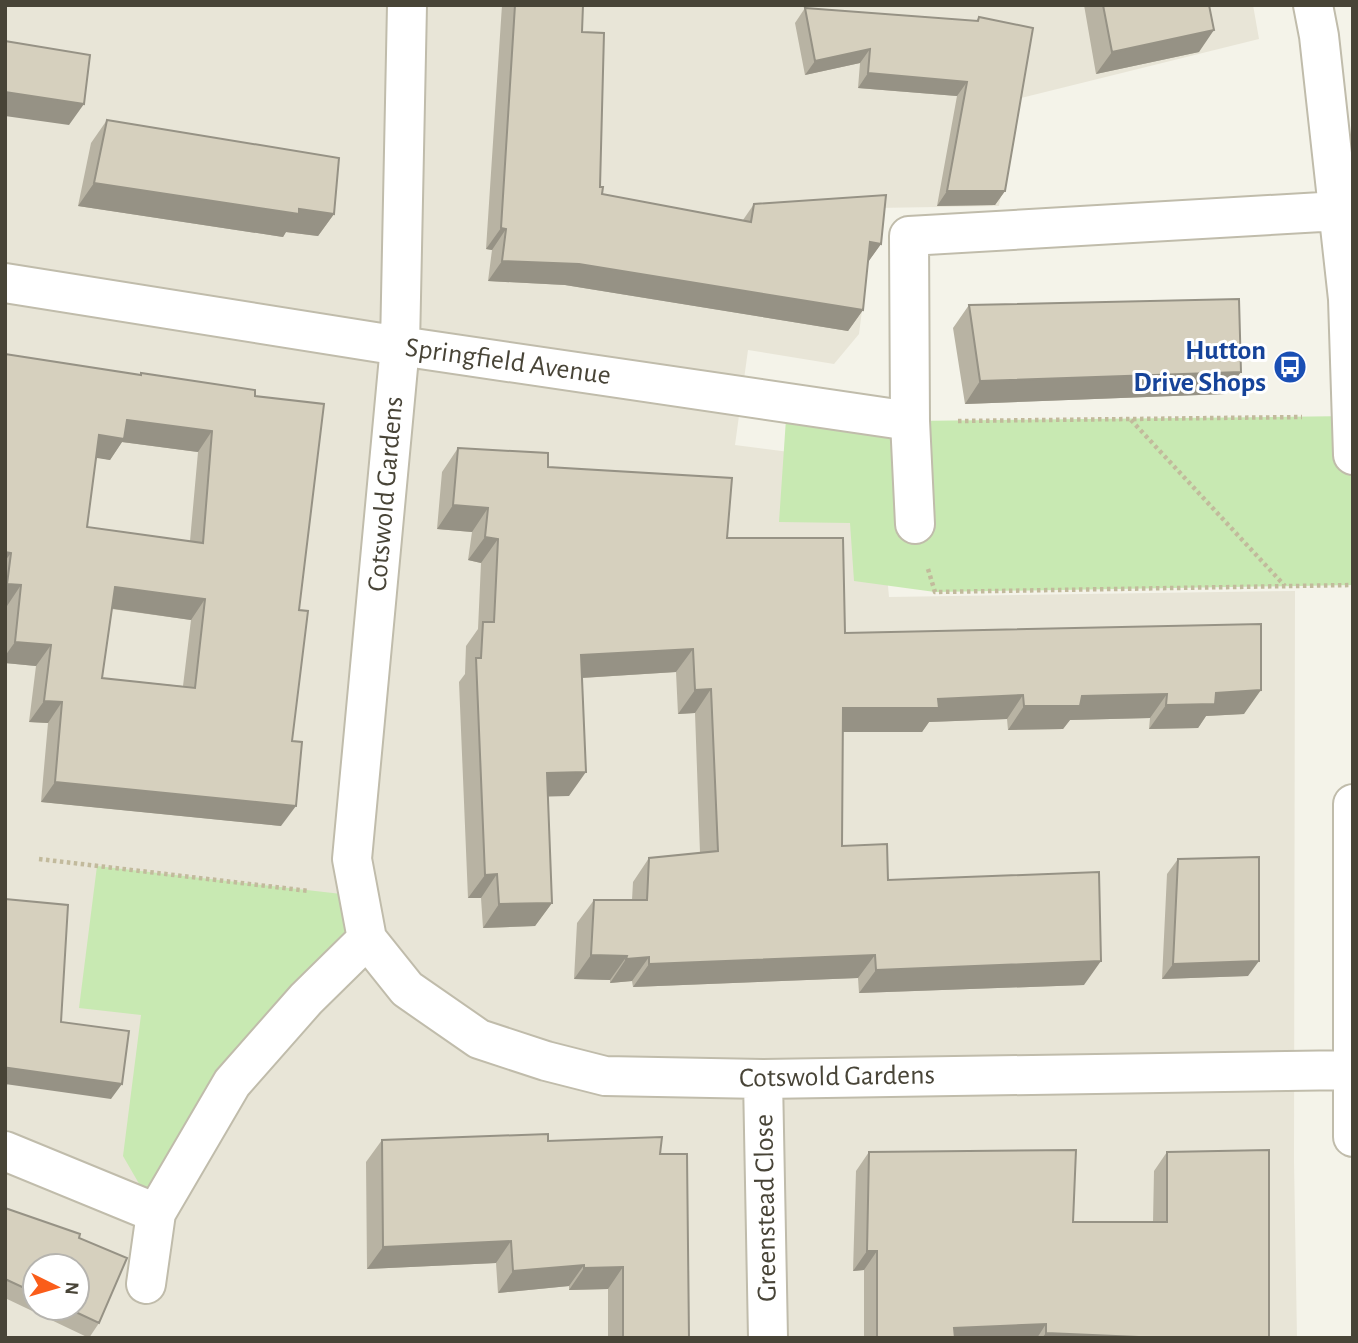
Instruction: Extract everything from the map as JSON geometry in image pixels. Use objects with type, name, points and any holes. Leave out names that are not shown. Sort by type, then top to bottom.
[{"type":"street","name":"Cotswold Gardens","points":[[407,5],[401,346],[352,859],[367,939],[407,989],[479,1039],[546,1061],[605,1076],[763,1079],[1352,1070]]},
{"type":"street","points":[[1312,5],[1320,36],[1349,299],[1353,455]]},
{"type":"street","points":[[915,524],[910,421],[909,236],[1339,211]]},
{"type":"street","name":"Springfield Avenue","points":[[5,283],[401,346],[910,421]]},
{"type":"street","points":[[1353,804],[1353,1137]]},
{"type":"street","points":[[146,1284],[156,1213],[232,1083],[306,999],[367,939]]},
{"type":"street","name":"Greenstead Close","points":[[763,1079],[768,1338]]},
{"type":"street","points":[[5,1151],[156,1213]]},
{"type":"path","points":[[910,421],[1352,416]]},
{"type":"path","points":[[1130,420],[1285,587]]},
{"type":"path","points":[[915,524],[935,592],[1353,585]]},
{"type":"path","points":[[38,859],[359,896]]},
{"type":"shaded area","points":[[5,5],[1253,5],[1259,39],[1017,99],[999,206],[875,208],[859,334],[834,364],[748,350],[735,445],[852,460],[878,475],[889,597],[1295,591],[1294,1162],[1297,1338],[5,1338]]},
{"type":"green space","points":[[787,404],[910,421],[1352,416],[1353,585],[935,592],[854,581],[850,523],[779,522]]},
{"type":"green space","points":[[97,866],[359,896],[367,939],[156,1213],[123,1156],[141,1015],[79,1008]]},
{"type":"building","points":[[515,5],[583,5],[582,32],[604,33],[602,194],[751,222],[754,204],[886,195],[881,244],[870,242],[863,310],[579,264],[502,261],[506,229],[501,228]]},
{"type":"building","points":[[1103,5],[1209,5],[1214,30],[1112,52]]},
{"type":"building","points":[[805,8],[978,21],[979,17],[1033,28],[1005,191],[947,191],[967,82],[868,73],[870,49],[815,61]]},
{"type":"building","points":[[5,41],[90,55],[84,104],[5,92]]},
{"type":"building","points":[[107,120],[339,158],[334,214],[299,209],[299,214],[94,183]]},
{"type":"building","points":[[1239,299],[1241,372],[980,381],[969,305]]},
{"type":"building","points":[[5,354],[255,390],[255,396],[324,404],[299,610],[308,611],[292,741],[302,742],[296,806],[55,782],[62,702],[44,701],[51,645],[15,642],[21,585],[7,584],[11,553],[5,552]],"holes":[[[127,420],[212,431],[203,543],[87,527],[99,435],[124,439]],[[115,587],[205,599],[195,688],[102,678]]]},
{"type":"building","points":[[458,448],[548,453],[548,467],[732,478],[727,538],[843,538],[845,633],[1261,624],[1261,690],[1216,693],[1215,704],[1166,705],[1167,694],[1082,696],[1080,706],[1024,706],[1023,695],[938,699],[939,708],[843,708],[842,846],[887,844],[888,880],[1099,872],[1101,961],[876,970],[875,955],[649,964],[649,957],[626,959],[627,956],[591,955],[594,900],[647,900],[649,858],[718,851],[711,689],[695,690],[693,649],[581,655],[586,772],[547,773],[552,903],[499,904],[497,874],[485,875],[476,658],[481,658],[483,622],[494,622],[498,539],[485,537],[488,508],[453,505]]},
{"type":"building","points":[[1259,857],[1259,961],[1173,964],[1178,859]]},
{"type":"building","points":[[5,899],[68,905],[61,1022],[129,1031],[122,1084],[8,1068],[5,1095]]},
{"type":"building","points":[[548,1134],[548,1141],[662,1137],[660,1154],[687,1154],[689,1338],[623,1338],[623,1267],[584,1268],[584,1265],[513,1271],[511,1241],[383,1247],[382,1140]]},
{"type":"building","points":[[1076,1150],[1073,1222],[1167,1222],[1167,1152],[1269,1150],[1269,1338],[1162,1338],[1046,1333],[1046,1324],[954,1328],[955,1338],[877,1338],[877,1251],[867,1251],[869,1152]]},
{"type":"building","points":[[5,1208],[80,1234],[79,1238],[127,1258],[99,1323],[91,1319],[91,1252],[21,1252],[21,1286],[5,1279]]},
{"type":"place","name":"Hutton Drive Shops","points":[[1290,367]]}]
